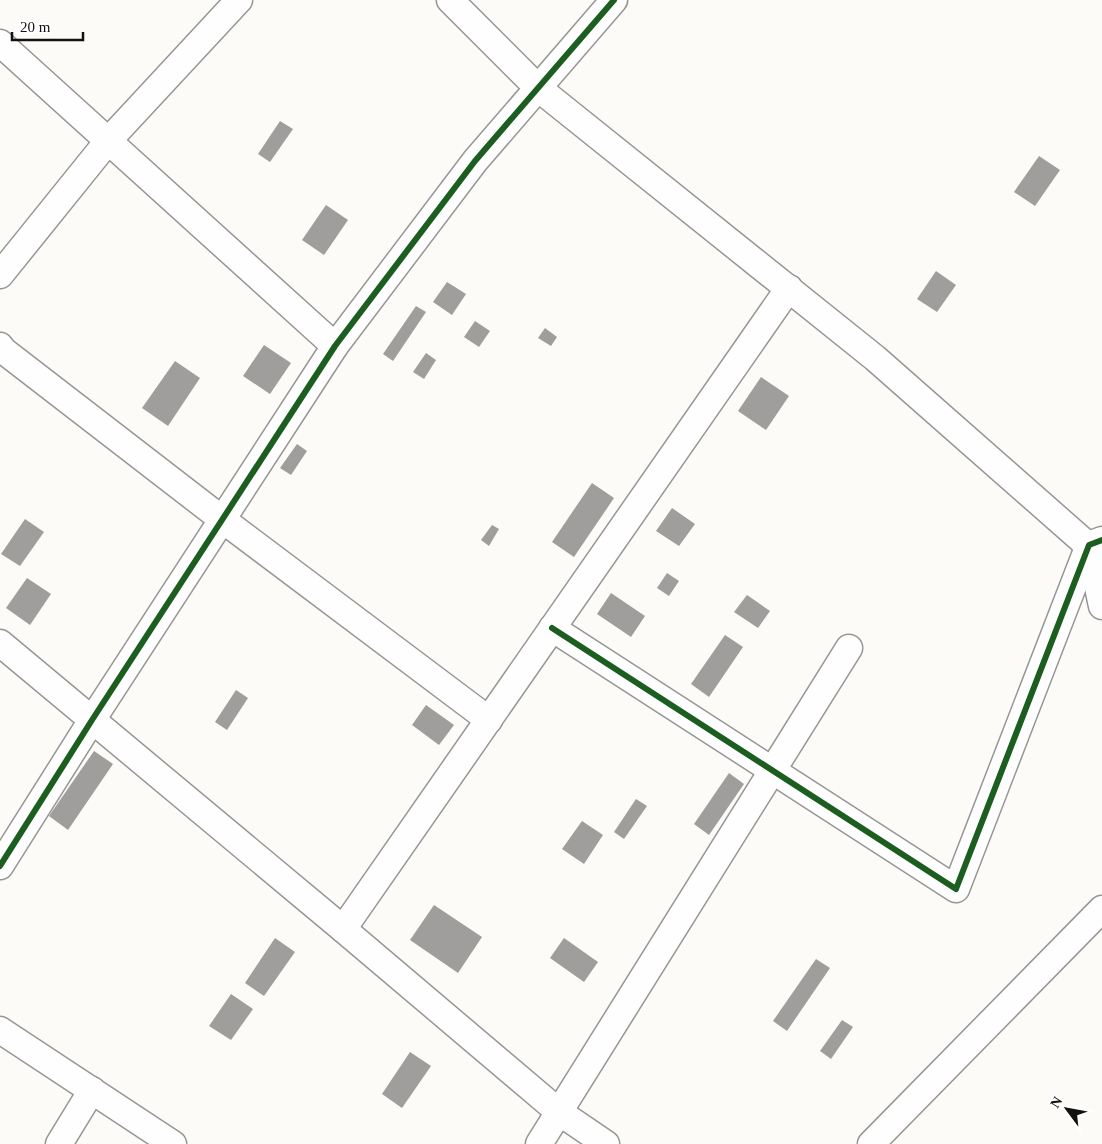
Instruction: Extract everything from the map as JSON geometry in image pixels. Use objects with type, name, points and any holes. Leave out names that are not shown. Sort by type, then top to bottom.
[{"type":"street","points":[[0,275],[108,141],[239,0]]},
{"type":"street","points":[[450,0],[538,88],[875,358],[1098,548],[1102,606]]},
{"type":"street","points":[[0,866],[92,720],[335,346],[475,161],[614,0]]},
{"type":"street","points":[[0,43],[335,346]]},
{"type":"street","points":[[343,929],[789,288]]},
{"type":"street","points":[[0,346],[223,520],[489,720]]},
{"type":"street","points":[[552,628],[956,889],[1098,548]]},
{"type":"street","points":[[0,643],[559,1112],[606,1144]]},
{"type":"street","points":[[539,1144],[849,648]]},
{"type":"street","points":[[870,1144],[1102,909]]},
{"type":"street","points":[[0,1030],[173,1144]]},
{"type":"street","points":[[59,1144],[92,1090]]},
{"type":"building","points":[[280,121],[293,129],[270,162],[258,154]]},
{"type":"building","points":[[1039,156],[1060,170],[1035,206],[1014,192]]},
{"type":"building","points":[[326,205],[348,220],[324,255],[302,240]]},
{"type":"building","points":[[936,271],[956,285],[937,312],[917,299]]},
{"type":"building","points":[[447,282],[466,294],[452,315],[433,302]]},
{"type":"building","points":[[416,306],[426,312],[393,361],[383,354]]},
{"type":"building","points":[[475,321],[490,331],[479,347],[464,337]]},
{"type":"building","points":[[545,328],[557,337],[551,346],[538,338]]},
{"type":"building","points":[[264,345],[291,363],[270,394],[243,376]]},
{"type":"building","points":[[426,353],[436,360],[424,379],[413,372]]},
{"type":"building","points":[[175,361],[200,378],[168,426],[142,408]]},
{"type":"building","points":[[761,377],[789,396],[766,430],[738,411]]},
{"type":"building","points":[[297,444],[307,451],[291,475],[280,468]]},
{"type":"building","points":[[592,483],[614,498],[574,557],[552,542]]},
{"type":"building","points":[[672,508],[695,524],[679,546],[656,531]]},
{"type":"building","points":[[25,519],[44,532],[20,566],[1,554]]},
{"type":"building","points":[[492,525],[499,529],[489,546],[481,540]]},
{"type":"building","points":[[667,573],[679,581],[669,596],[657,588]]},
{"type":"building","points":[[27,578],[51,594],[30,625],[6,608]]},
{"type":"building","points":[[611,593],[645,616],[631,637],[597,614]]},
{"type":"building","points":[[747,595],[770,611],[758,628],[734,612]]},
{"type":"building","points":[[725,635],[743,647],[709,697],[691,684]]},
{"type":"building","points":[[236,690],[248,698],[227,730],[215,722]]},
{"type":"building","points":[[426,705],[454,725],[439,745],[412,725]]},
{"type":"building","points":[[94,751],[113,764],[68,830],[49,816]]},
{"type":"building","points":[[729,773],[744,784],[709,835],[694,824]]},
{"type":"building","points":[[636,799],[647,806],[624,839],[614,832]]},
{"type":"building","points":[[582,821],[603,835],[584,864],[562,849]]},
{"type":"building","points":[[434,905],[482,937],[458,973],[410,940]]},
{"type":"building","points":[[275,938],[295,952],[264,996],[245,983]]},
{"type":"building","points":[[564,938],[598,962],[584,982],[550,958]]},
{"type":"building","points":[[816,959],[830,968],[787,1031],[773,1021]]},
{"type":"building","points":[[231,994],[253,1009],[231,1040],[209,1026]]},
{"type":"building","points":[[842,1020],[853,1027],[831,1059],[820,1051]]},
{"type":"building","points":[[410,1052],[431,1066],[402,1108],[382,1094]]},
{"type":"cycle path","points":[[0,866],[92,720],[335,346],[475,161],[614,0]]},
{"type":"cycle path","points":[[552,628],[956,889],[1089,545],[1102,540]]}]
